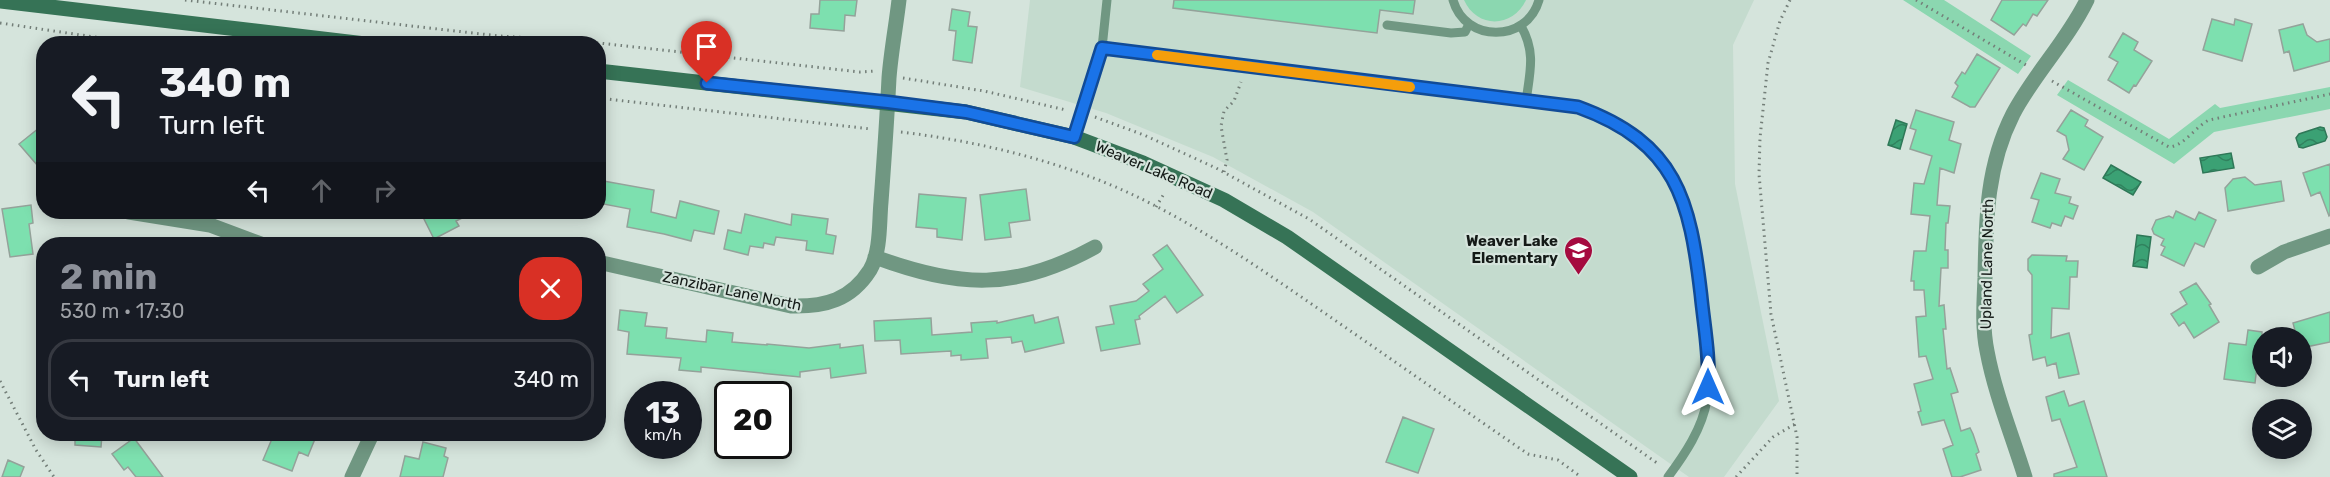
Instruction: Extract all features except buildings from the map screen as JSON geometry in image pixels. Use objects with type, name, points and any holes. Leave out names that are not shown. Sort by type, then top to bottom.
[{"type":"main road","points":[[0,1],[297,36]]},
{"type":"main road","name":"Weaver Lake Road","points":[[606,72],[888,102],[993,117],[1074,137],[1180,179],[1263,222],[1333,268],[1630,477]]},
{"type":"street","name":"Zanzibar Lane North","points":[[606,264],[791,306],[814,307],[834,301],[850,291],[862,280],[875,257],[899,0]]},
{"type":"street","name":"Upland Lane North","points":[[2025,477],[1986,348],[1984,307],[1986,203],[1997,153],[2014,113],[2072,28],[2087,0]]},
{"type":"street","points":[[173,219],[210,225],[242,237]]},
{"type":"street","points":[[2259,267],[2284,252],[2330,236]]},
{"type":"street","points":[[875,257],[909,270],[948,279],[987,281],[1027,276],[1064,264],[1095,247]]},
{"type":"street","points":[[352,477],[369,441]]},
{"type":"lane","points":[[1074,137],[1102,48],[1107,0]]},
{"type":"lane","points":[[1453,0],[1461,16],[1469,24],[1490,33],[1502,33],[1521,26],[1532,16],[1539,0]]},
{"type":"lane","points":[[1387,25],[1451,33],[1465,32],[1469,24]]},
{"type":"lane","points":[[1521,26],[1530,42],[1531,52],[1526,101]]},
{"type":"lane","points":[[1102,48],[1578,107],[1604,117],[1631,133],[1666,168],[1686,208],[1692,232],[1707,348],[1707,399],[1698,429],[1668,477]]},
{"type":"path","points":[[185,0],[499,36]]},
{"type":"path","points":[[1790,0],[1780,21],[1768,63],[1759,166],[1771,314],[1796,424],[1797,477]]},
{"type":"path","points":[[1916,0],[2032,69]]},
{"type":"path","points":[[0,23],[88,36]]},
{"type":"path","points":[[606,44],[860,72],[876,71]]},
{"type":"path","points":[[903,78],[984,91],[1066,110]]},
{"type":"path","points":[[2049,79],[2169,147],[2178,144],[2209,120],[2330,94]]},
{"type":"path","points":[[1224,172],[1227,160],[1221,126],[1224,111],[1233,101],[1241,82]]},
{"type":"path","points":[[606,99],[946,138],[1034,157],[1093,178],[1156,207],[1261,268],[1528,454],[1558,460],[1581,477]]},
{"type":"path","points":[[1095,117],[1183,152],[1309,219],[1657,463]]},
{"type":"path","points":[[1180,158],[1183,152]]},
{"type":"path","points":[[1156,207],[1165,192]]},
{"type":"path","points":[[0,381],[36,450],[54,477]]},
{"type":"path","points":[[1736,477],[1773,437],[1796,424]]},
{"type":"shaded area","name":"Weaver Lake Elementary","points":[[1030,0],[1754,0],[1733,45],[1735,184],[1779,401],[1724,477],[1689,477],[1313,212],[1213,157],[1106,113],[1020,87]]},
{"type":"shaded area","points":[[1464,0],[1526,0],[1513,16],[1495,21],[1477,16]]},
{"type":"shaded area","points":[[1903,0],[1944,0],[2031,56],[2018,74]]},
{"type":"shaded area","points":[[2068,80],[2169,139],[2215,104],[2220,108],[2330,87],[2330,109],[2214,132],[2174,164],[2057,95]]},
{"type":"water","points":[[1896,120],[1907,124],[1900,149],[1888,145]]},
{"type":"water","points":[[2320,127],[2324,128],[2327,137],[2325,141],[2303,148],[2299,147],[2296,138],[2299,134]]},
{"type":"water","points":[[2231,153],[2234,168],[2203,173],[2200,158]]},
{"type":"water","points":[[2111,165],[2141,182],[2133,195],[2103,178]]},
{"type":"water","points":[[2137,235],[2151,237],[2147,268],[2133,266]]},
{"type":"slow traffic","points":[[1157,55],[1410,87]]},
{"type":"place","name":"Weaver Lake Elementary","points":[[1579,276]]},
{"type":"route","points":[[707,83],[966,112],[1074,137],[1102,48],[1578,107],[1604,117],[1631,133],[1666,168],[1678,188],[1692,232],[1699,277],[1707,348],[1708,387]]}]
